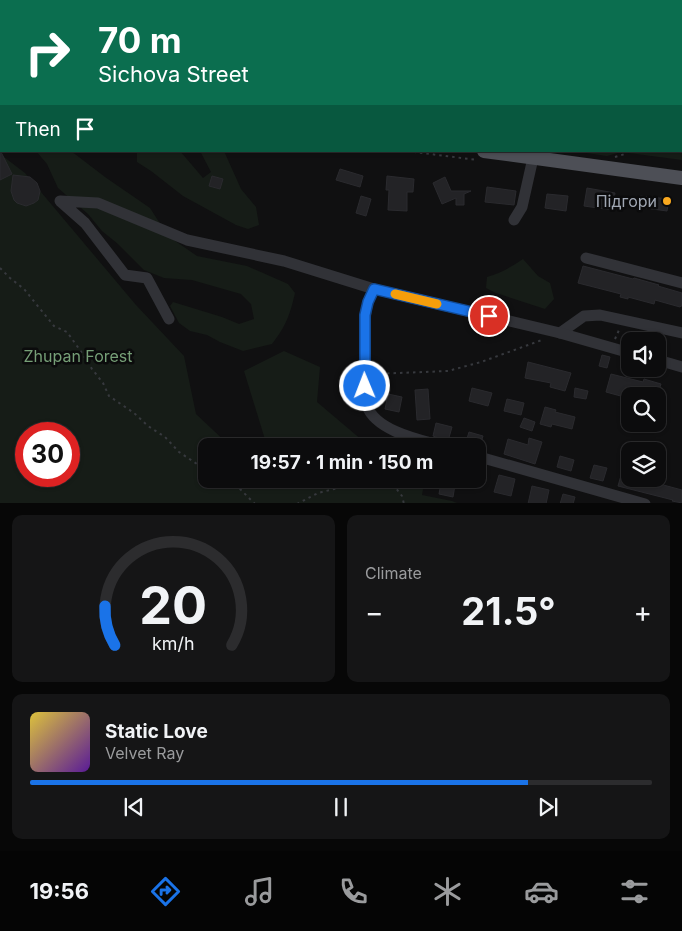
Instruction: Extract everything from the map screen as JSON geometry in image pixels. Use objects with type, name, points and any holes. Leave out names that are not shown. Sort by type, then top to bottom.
[{"type":"main road","points":[[491,152],[682,178]]},
{"type":"street","points":[[514,220],[522,208],[533,158]]},
{"type":"street","points":[[169,319],[147,278],[125,275],[85,223],[60,201],[98,203],[187,240],[284,261],[374,289],[560,333],[621,350]]},
{"type":"street","points":[[586,258],[682,283]]},
{"type":"street","points":[[374,289],[365,315],[365,376],[368,408],[377,420],[401,435],[412,438]]},
{"type":"street","points":[[560,333],[584,316],[592,315],[682,333]]},
{"type":"street","points":[[666,362],[682,367]]},
{"type":"street","points":[[486,459],[641,503]]},
{"type":"path","points":[[0,268],[24,289],[54,326],[67,332],[104,383],[109,396],[165,437],[179,452],[198,465]]},
{"type":"path","points":[[365,376],[377,373],[448,371],[481,362],[543,339]]},
{"type":"path","points":[[239,488],[254,503]]},
{"type":"path","points":[[299,503],[318,493],[338,488]]},
{"type":"path","points":[[396,488],[402,496],[404,503]]},
{"type":"green space","points":[[37,152],[72,152],[150,208],[168,236],[197,256],[247,266],[288,284],[295,293],[293,301],[284,326],[272,344],[243,351],[207,335],[190,331],[179,323],[170,306],[173,302],[239,324],[254,319],[251,304],[241,294],[192,280],[164,278],[144,270],[102,231],[88,214],[58,188],[47,164]]},
{"type":"green space","points":[[137,152],[181,152],[203,178],[211,172],[201,152],[224,152],[241,189],[256,207],[259,225],[248,229],[236,225],[183,196],[137,162]]},
{"type":"green space","points":[[579,152],[621,152],[607,156]]},
{"type":"green space","points":[[621,152],[682,152],[682,160]]},
{"type":"green space","name":"Zhupan Forest","points":[[0,154],[25,173],[136,305],[184,356],[196,414],[222,438],[198,438],[198,488],[421,488],[423,489],[422,495],[457,503],[0,503]]},
{"type":"green space","points":[[523,259],[538,276],[550,283],[554,299],[545,309],[486,288],[487,277],[506,270]]},
{"type":"green space","points":[[284,351],[320,367],[317,402],[360,438],[265,438],[244,371]]},
{"type":"building","points":[[0,152],[1,152],[12,174],[0,180]]},
{"type":"building","points":[[340,169],[363,176],[360,187],[336,180]]},
{"type":"building","points":[[13,175],[30,177],[37,183],[40,191],[38,200],[26,206],[14,200],[11,191]]},
{"type":"building","points":[[212,176],[223,179],[220,189],[209,186]]},
{"type":"building","points":[[387,176],[414,179],[413,192],[407,192],[407,211],[388,210],[389,190],[386,190]]},
{"type":"building","points":[[445,177],[451,191],[471,191],[464,194],[464,205],[456,205],[456,198],[442,204],[433,183]]},
{"type":"building","points":[[487,187],[516,191],[514,205],[485,202]]},
{"type":"building","points":[[587,188],[615,193],[612,210],[584,206]]},
{"type":"building","points":[[547,194],[568,196],[566,211],[545,208]]},
{"type":"building","points":[[361,196],[371,199],[366,216],[356,213]]},
{"type":"building","points":[[640,196],[669,199],[667,211],[638,207]]},
{"type":"building","points":[[583,266],[634,278],[682,293],[682,306],[655,300],[654,304],[628,297],[628,299],[620,297],[621,294],[578,283]]},
{"type":"building","points":[[602,355],[610,357],[607,368],[599,366]]},
{"type":"building","points":[[528,362],[571,373],[565,391],[550,387],[551,383],[525,378]]},
{"type":"building","points":[[611,374],[643,382],[644,379],[661,384],[660,387],[621,387],[621,396],[606,392]]},
{"type":"building","points":[[472,388],[492,393],[488,406],[469,401]]},
{"type":"building","points":[[575,388],[588,391],[586,399],[574,397]]},
{"type":"building","points":[[428,389],[430,419],[417,420],[415,390]]},
{"type":"building","points":[[388,394],[402,397],[399,412],[385,409]]},
{"type":"building","points":[[507,399],[524,403],[521,415],[504,411]]},
{"type":"building","points":[[545,407],[556,410],[555,412],[575,417],[572,429],[552,424],[551,427],[540,424]]},
{"type":"building","points":[[524,418],[535,422],[532,431],[520,427]]},
{"type":"building","points":[[436,423],[452,427],[449,438],[433,436]]},
{"type":"building","points":[[469,432],[483,436],[482,438],[467,438]]},
{"type":"building","points":[[529,438],[542,442],[535,464],[504,454],[508,439],[528,445]]},
{"type":"building","points":[[560,456],[574,460],[571,471],[557,467]]},
{"type":"building","points":[[594,465],[607,468],[603,481],[590,478]]},
{"type":"building","points":[[499,475],[515,479],[511,496],[494,492]]},
{"type":"building","points":[[621,476],[621,487],[618,486]]},
{"type":"building","points":[[532,486],[549,490],[546,503],[528,503]]},
{"type":"building","points":[[666,486],[682,490],[682,503],[622,487]]},
{"type":"building","points":[[440,488],[454,488],[453,497],[439,494]]},
{"type":"building","points":[[563,494],[575,497],[573,503],[560,503]]},
{"type":"slow traffic","points":[[395,294],[437,304]]},
{"type":"place","name":"Підгори","points":[[667,201]]},
{"type":"route","points":[[365,386],[365,315],[374,289],[489,316]]}]
